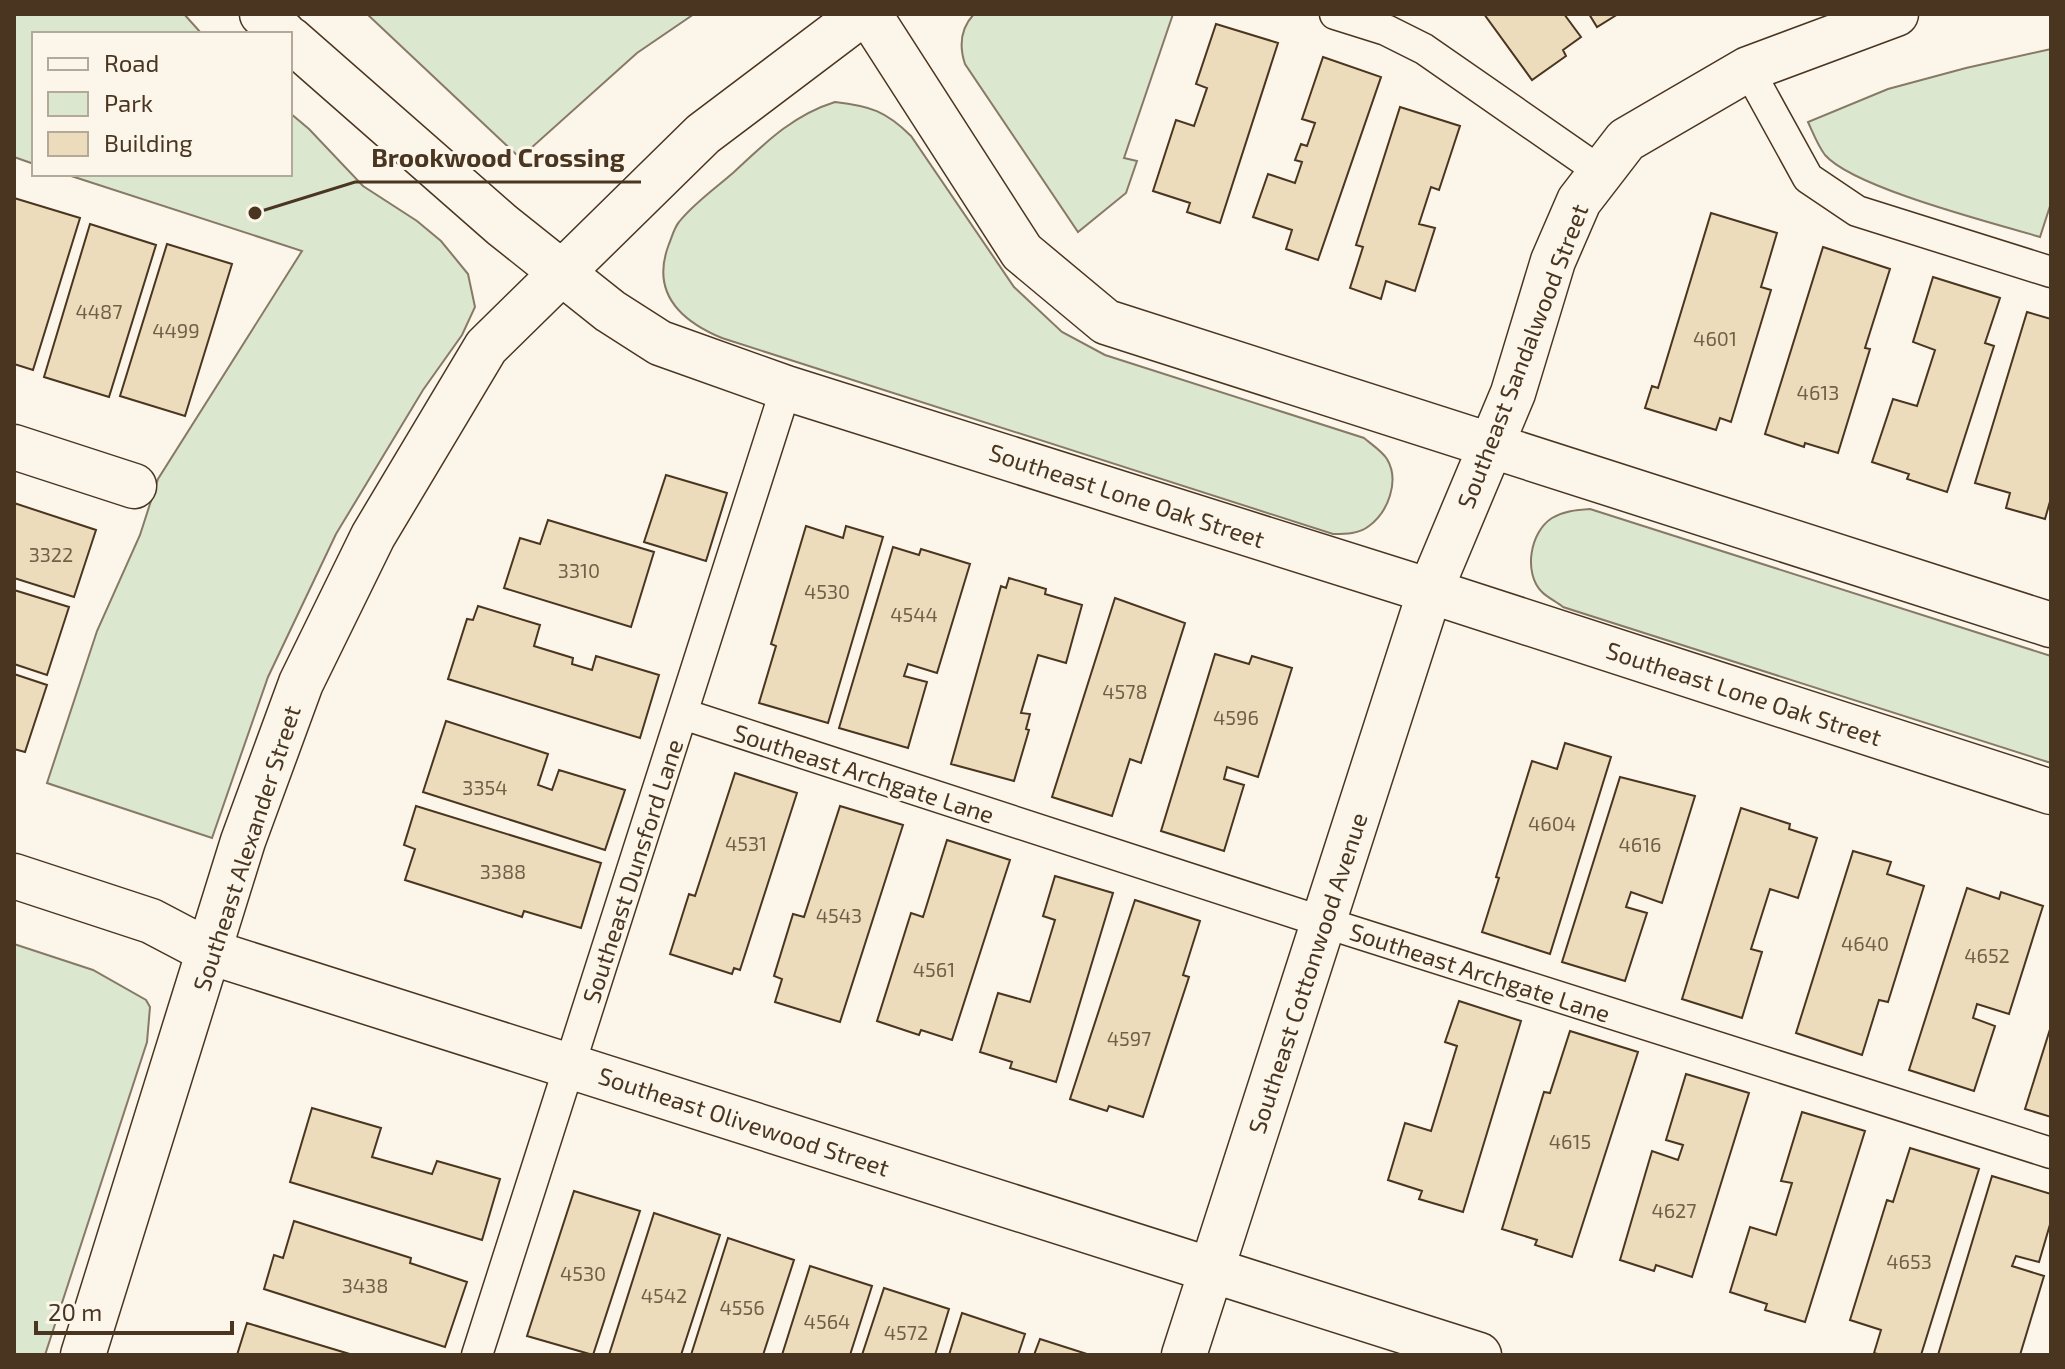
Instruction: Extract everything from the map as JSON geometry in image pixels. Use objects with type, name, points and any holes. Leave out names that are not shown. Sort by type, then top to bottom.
[{"type":"street","points":[[262,14],[282,32]]},
{"type":"street","name":"Southeast Alexander Street","points":[[83,1355],[243,841],[301,683],[373,536],[486,347],[703,134],[862,14]]},
{"type":"street","points":[[869,14],[1022,252],[1106,322],[2051,625]]},
{"type":"street","name":"Southeast Sandalwood Street","points":[[1430,591],[1513,393],[1553,261],[1579,201],[1626,140],[1748,69],[1896,14]]},
{"type":"street","name":"Southeast Lone Oak Street","points":[[292,41],[490,215],[610,311],[660,343],[786,388],[1430,591],[2051,792]]},
{"type":"street","points":[[14,447],[134,486]]},
{"type":"street","name":"Southeast Cottonwood Avenue","points":[[1184,1355],[1430,591]]},
{"type":"street","name":"Southeast Olivewood Street","points":[[14,876],[151,921],[210,952],[1479,1355]]},
{"type":"lane","points":[[1335,14],[1386,30],[1424,49],[1601,172]]},
{"type":"lane","points":[[1748,69],[1808,178],[1857,211],[2051,272]]},
{"type":"lane","name":"Southeast Dunsford Lane","points":[[477,1355],[786,388]]},
{"type":"lane","name":"Southeast Archgate Lane","points":[[683,714],[1323,922],[2051,1153]]},
{"type":"green space","points":[[14,14],[184,14],[200,32],[32,32],[32,163],[14,157]]},
{"type":"green space","points":[[367,14],[694,14],[637,53],[520,158]]},
{"type":"green space","points":[[974,14],[1173,14],[1124,158],[1137,161],[1126,193],[1078,232],[965,64],[962,38]]},
{"type":"green space","points":[[2051,49],[2051,203],[2040,237],[1959,214],[1864,180],[1825,155],[1808,122],[1888,89]]},
{"type":"green space","points":[[835,102],[877,111],[911,136],[1014,287],[1062,332],[1105,355],[1364,438],[1385,456],[1391,468],[1390,496],[1382,513],[1361,531],[1333,534],[722,338],[682,314],[667,291],[664,277],[664,261],[677,224],[780,131],[806,114]]},
{"type":"green space","points":[[292,115],[363,186],[417,221],[441,241],[468,274],[475,307],[462,335],[423,390],[336,534],[268,677],[212,838],[47,783],[97,631],[140,535],[158,479],[302,251],[71,176],[292,176]]},
{"type":"green space","points":[[1590,509],[2051,656],[2051,763],[1563,607],[1544,594],[1536,584],[1531,564],[1534,543],[1544,524],[1552,518],[1566,512]]},
{"type":"green space","points":[[14,944],[93,970],[146,1000],[150,1007],[147,1042],[45,1355],[14,1355]]},
{"type":"building","points":[[1484,14],[1564,14],[1581,37],[1563,50],[1566,56],[1532,80]]},
{"type":"building","points":[[1589,14],[1618,14],[1597,27]]},
{"type":"building","points":[[1216,24],[1278,43],[1220,223],[1187,212],[1190,203],[1153,191],[1176,120],[1194,126],[1207,88],[1196,84]]},
{"type":"building","points":[[1323,57],[1381,77],[1318,260],[1286,249],[1292,230],[1253,217],[1268,174],[1295,183],[1302,162],[1295,160],[1301,144],[1307,146],[1315,123],[1302,119]]},
{"type":"building","points":[[1400,107],[1460,126],[1439,190],[1431,187],[1419,224],[1435,228],[1415,291],[1386,281],[1381,299],[1350,288],[1363,247],[1356,245]]},
{"type":"building","points":[[14,198],[80,218],[33,370],[14,364]]},
{"type":"building","points":[[1711,213],[1777,233],[1761,287],[1771,290],[1731,422],[1720,418],[1716,430],[1645,408],[1652,386],[1658,388]]},
{"type":"building","points":[[90,224],[156,245],[109,397],[44,377]]},
{"type":"building","points":[[167,244],[232,264],[185,416],[120,396]]},
{"type":"building","points":[[1823,247],[1890,269],[1865,348],[1870,349],[1838,453],[1805,443],[1804,447],[1765,434]]},
{"type":"building","points":[[1933,277],[2000,298],[1985,343],[1994,346],[1947,492],[1907,479],[1909,474],[1872,462],[1893,399],[1917,406],[1935,350],[1913,342]]},
{"type":"building","points":[[2027,312],[2051,319],[2051,498],[2045,519],[2006,508],[2010,493],[1975,483]]},
{"type":"building","points":[[666,475],[727,493],[706,561],[644,542]]},
{"type":"building","points":[[14,503],[96,530],[74,597],[14,578]]},
{"type":"building","points":[[548,520],[654,552],[631,627],[504,588],[520,538],[540,544]]},
{"type":"building","points":[[806,526],[843,538],[846,526],[883,537],[828,723],[759,703],[776,646],[771,644]]},
{"type":"building","points":[[893,547],[919,555],[921,549],[970,564],[937,673],[908,664],[904,676],[927,682],[908,748],[839,728]]},
{"type":"building","points":[[1009,578],[1046,589],[1045,594],[1082,605],[1066,663],[1038,655],[1021,713],[1030,714],[1026,729],[1029,730],[1014,781],[951,764],[1001,586],[1006,588]]},
{"type":"building","points":[[14,590],[69,607],[47,675],[14,664]]},
{"type":"building","points":[[1115,598],[1185,623],[1141,763],[1130,759],[1112,816],[1052,797]]},
{"type":"building","points":[[478,606],[540,625],[534,646],[573,658],[572,664],[592,670],[596,656],[659,675],[640,738],[448,679],[467,619],[473,620]]},
{"type":"building","points":[[1215,654],[1249,664],[1252,656],[1292,668],[1258,777],[1227,767],[1224,779],[1244,785],[1224,851],[1161,831]]},
{"type":"building","points":[[14,674],[47,685],[25,752],[14,749]]},
{"type":"building","points":[[446,721],[548,754],[538,785],[552,790],[559,770],[625,790],[605,850],[423,792]]},
{"type":"building","points":[[1565,743],[1611,757],[1550,954],[1482,932],[1532,761],[1557,769]]},
{"type":"building","points":[[735,773],[797,793],[740,970],[734,968],[732,974],[670,954],[689,894],[695,896]]},
{"type":"building","points":[[1620,777],[1695,796],[1662,903],[1631,892],[1626,907],[1647,913],[1625,981],[1562,962]]},
{"type":"building","points":[[416,806],[601,863],[581,928],[524,911],[522,917],[405,880],[415,849],[404,845]]},
{"type":"building","points":[[840,806],[903,825],[840,1022],[775,1002],[782,979],[774,976],[793,914],[804,917]]},
{"type":"building","points":[[1741,808],[1790,824],[1789,829],[1817,838],[1798,898],[1770,889],[1751,949],[1762,952],[1742,1018],[1682,999]]},
{"type":"building","points":[[947,840],[1010,860],[952,1040],[921,1030],[919,1035],[877,1021],[911,913],[923,917]]},
{"type":"building","points":[[1853,851],[1891,862],[1887,874],[1924,886],[1888,1002],[1879,1000],[1862,1055],[1796,1033]]},
{"type":"building","points":[[1055,876],[1113,893],[1056,1082],[1010,1068],[1012,1062],[980,1052],[998,993],[1030,1002],[1055,920],[1043,916]]},
{"type":"building","points":[[1967,888],[1999,899],[2001,892],[2043,906],[2009,1014],[1977,1004],[1973,1018],[1995,1026],[1974,1091],[1909,1070]]},
{"type":"building","points":[[1135,900],[1200,921],[1183,975],[1189,977],[1143,1117],[1109,1106],[1107,1111],[1070,1099]]},
{"type":"building","points":[[1459,1001],[1521,1021],[1463,1212],[1419,1199],[1422,1191],[1388,1180],[1405,1123],[1431,1131],[1457,1046],[1445,1042]]},
{"type":"building","points":[[2051,1026],[2051,1117],[2025,1109]]},
{"type":"building","points":[[1570,1031],[1638,1052],[1572,1257],[1535,1245],[1537,1240],[1502,1229],[1544,1092],[1550,1093]]},
{"type":"building","points":[[1686,1074],[1749,1093],[1692,1277],[1656,1265],[1654,1271],[1620,1260],[1652,1151],[1678,1160],[1683,1145],[1666,1140]]},
{"type":"building","points":[[312,1108],[381,1128],[372,1157],[432,1174],[437,1161],[500,1179],[482,1240],[290,1182]]},
{"type":"building","points":[[1802,1112],[1865,1131],[1805,1322],[1765,1310],[1767,1304],[1730,1292],[1750,1227],[1776,1235],[1792,1183],[1781,1181]]},
{"type":"building","points":[[1910,1148],[1979,1169],[1921,1355],[1881,1355],[1874,1353],[1881,1330],[1850,1320],[1887,1200],[1893,1202]]},
{"type":"building","points":[[1992,1176],[2051,1194],[2051,1221],[2039,1262],[2016,1256],[2012,1266],[2044,1276],[2020,1355],[1938,1355]]},
{"type":"building","points":[[574,1191],[640,1211],[593,1355],[527,1336]]},
{"type":"building","points":[[654,1213],[720,1235],[681,1355],[609,1355]]},
{"type":"building","points":[[294,1221],[411,1258],[410,1263],[467,1282],[445,1347],[264,1289],[274,1255],[283,1258]]},
{"type":"building","points":[[728,1238],[794,1260],[763,1355],[691,1355]]},
{"type":"building","points":[[810,1266],[872,1286],[850,1355],[782,1355]]},
{"type":"building","points":[[884,1288],[949,1309],[935,1355],[862,1355]]},
{"type":"building","points":[[962,1313],[1025,1334],[1018,1355],[949,1355]]},
{"type":"building","points":[[247,1323],[353,1355],[237,1355]]},
{"type":"building","points":[[1040,1339],[1090,1355],[1034,1355]]},
{"type":"place","name":"Brookwood Crossing","points":[[255,213]]}]
